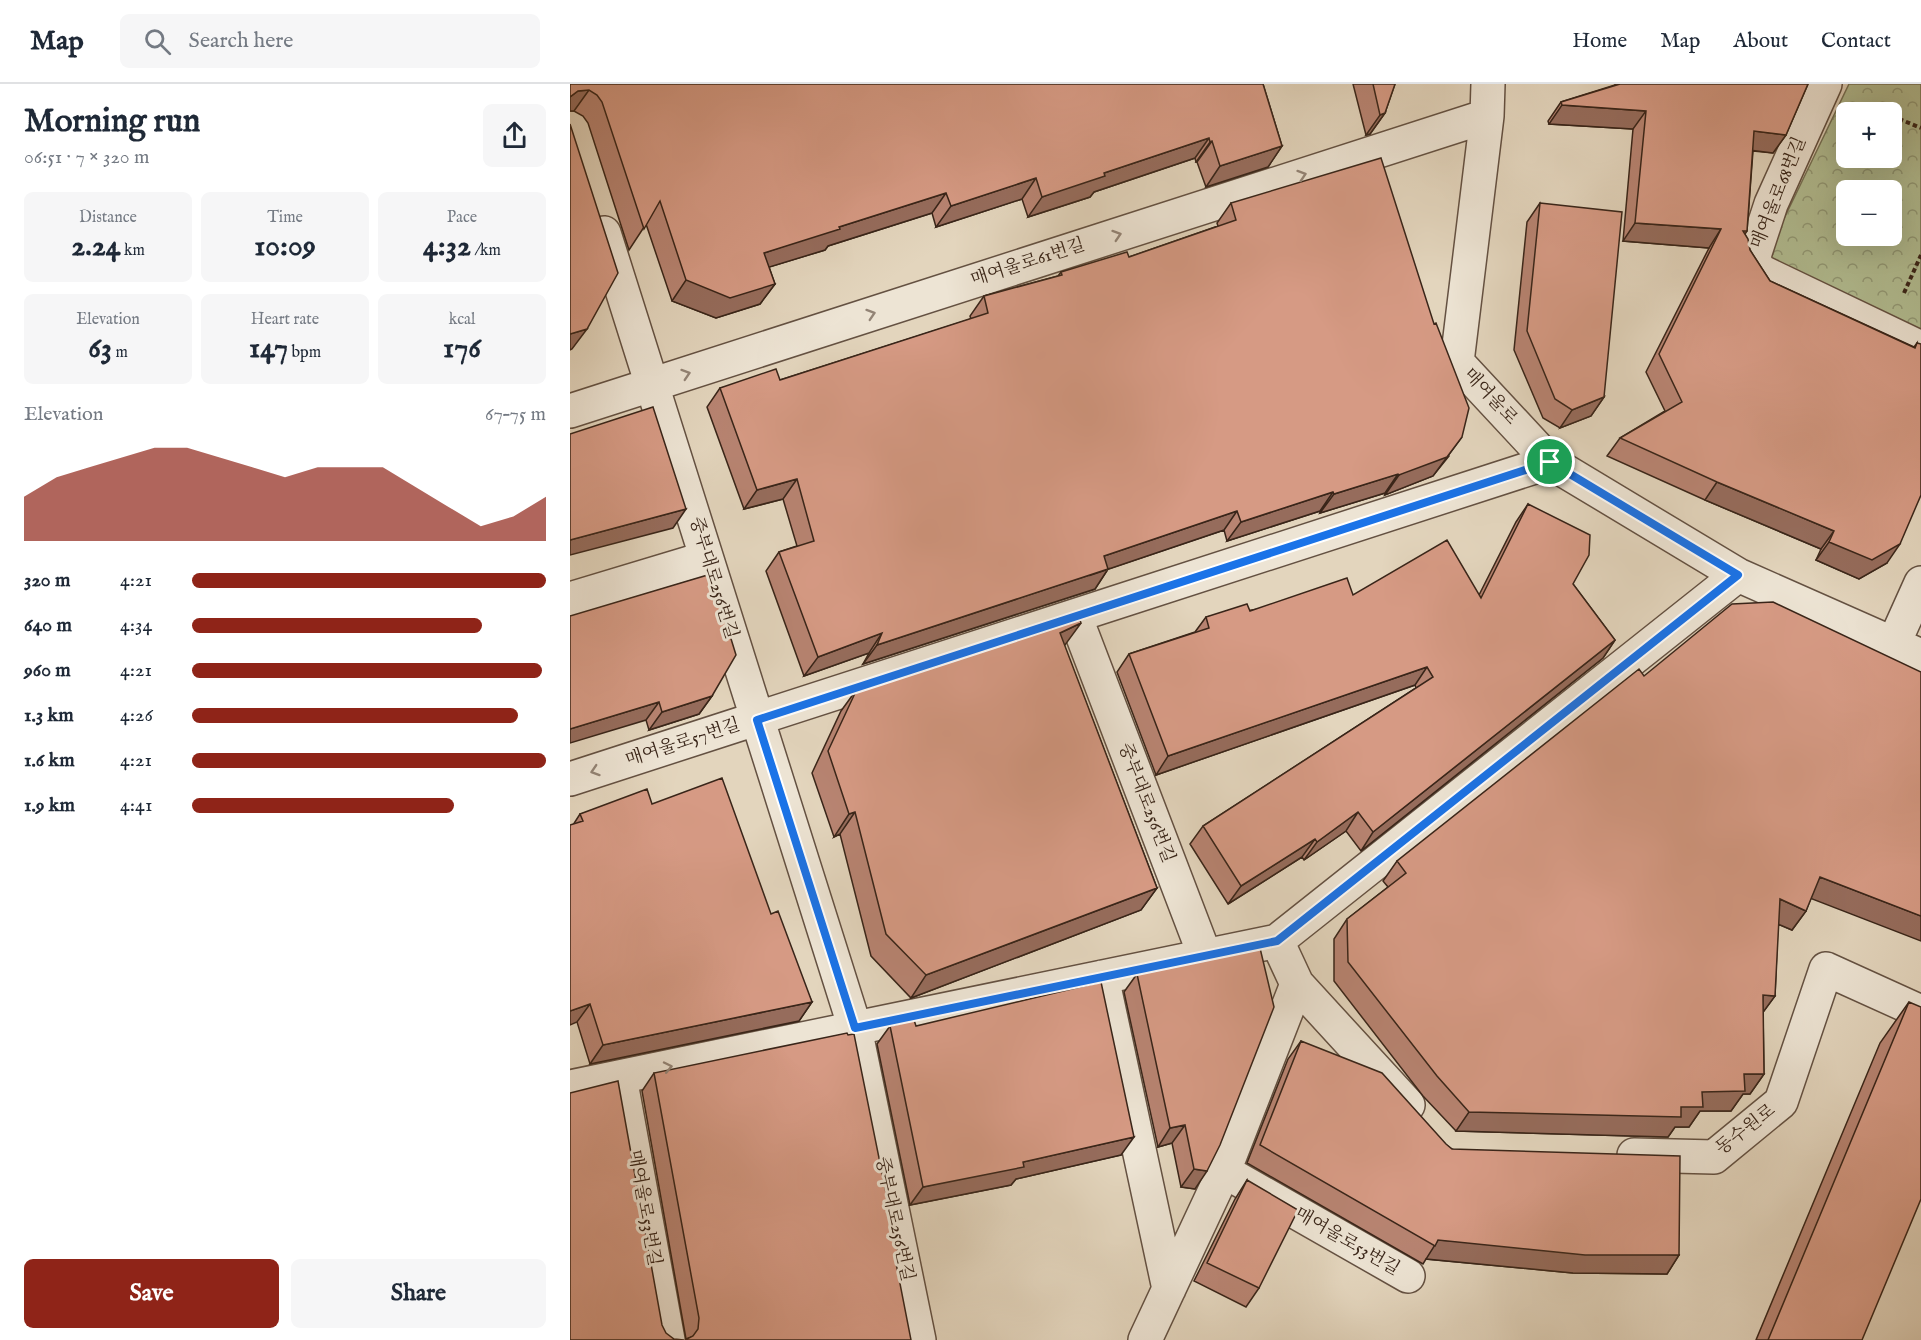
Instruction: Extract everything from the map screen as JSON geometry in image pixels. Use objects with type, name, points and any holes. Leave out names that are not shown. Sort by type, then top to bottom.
[{"type":"street","name":"매여울로68번길","points":[[1825,84],[1771,204],[1754,259],[1760,271],[1921,348]]},
{"type":"street","name":"매여울로61번길","points":[[570,411],[1488,100]]},
{"type":"street","name":"매여울로","points":[[1488,100],[1457,362],[1550,462],[1738,575],[1908,649]]},
{"type":"street","name":"중부대로256번길","points":[[595,206],[855,1028],[919,1340]]},
{"type":"street","name":"매여울로57번길","points":[[570,779],[1550,462]]},
{"type":"street","points":[[570,599],[706,558]]},
{"type":"street","points":[[570,1087],[1277,941],[1738,575]]},
{"type":"street","points":[[1908,649],[1921,583]]},
{"type":"street","name":"중부대로256번길","points":[[1075,616],[1205,956]]},
{"type":"street","points":[[1277,941],[1297,984],[1426,1126]]},
{"type":"street","name":"동수원로","points":[[1610,1155],[1714,1157],[1781,1102],[1826,969],[1921,1012]]},
{"type":"street","points":[[1102,978],[1169,1288]]},
{"type":"street","points":[[1145,1340],[1224,1171],[1297,984]]},
{"type":"street","name":"매여울로53번길","points":[[620,1077],[668,1340]]},
{"type":"street","name":"매여울로53번길","points":[[1224,1171],[1408,1276]]},
{"type":"path","points":[[1902,120],[1921,128]]},
{"type":"green space","points":[[1849,84],[1921,84],[1921,339],[1766,256],[1836,111],[1836,168],[1902,168],[1902,102],[1840,102]]},
{"type":"building","points":[[570,84],[1263,84],[1282,146],[1220,166],[1209,138],[1104,173],[1105,176],[1042,197],[1036,178],[951,206],[946,193],[764,253],[775,284],[730,298],[686,280],[660,201],[644,229],[602,102],[589,90],[578,91],[570,97]]},
{"type":"building","points":[[1373,84],[1395,84],[1385,113],[1380,115]]},
{"type":"building","points":[[1620,84],[1808,84],[1786,135],[1754,131],[1747,231],[1743,231],[1748,239],[1750,250],[1770,281],[1915,348],[1917,343],[1921,344],[1921,495],[1900,544],[1872,560],[1829,542],[1834,531],[1620,438],[1682,402],[1659,354],[1721,229],[1635,223],[1646,111],[1562,105],[1561,102]]},
{"type":"building","points":[[570,124],[618,273],[587,329],[570,334]]},
{"type":"building","points":[[1381,158],[1434,324],[1436,323],[1469,408],[1462,437],[1447,457],[1399,475],[1334,494],[1333,492],[1241,522],[1237,511],[1104,556],[1108,569],[877,645],[882,633],[818,657],[779,552],[814,541],[797,479],[757,490],[720,388],[776,369],[780,380],[988,313],[984,296],[1062,275],[1061,272],[1127,252],[1129,257],[1236,220],[1231,203]]},
{"type":"building","points":[[1540,203],[1622,212],[1604,397],[1572,410],[1555,399],[1527,331]]},
{"type":"building","points":[[653,407],[686,509],[570,540],[570,434]]},
{"type":"building","points":[[1528,504],[1590,535],[1589,555],[1573,584],[1615,640],[1373,832],[1358,812],[1317,842],[1315,839],[1241,886],[1203,826],[1433,677],[1427,667],[1168,756],[1129,654],[1209,628],[1206,617],[1247,604],[1250,611],[1347,578],[1353,595],[1447,540],[1481,598]]},
{"type":"building","points":[[711,574],[736,655],[712,696],[662,712],[659,702],[570,729],[570,616]]},
{"type":"building","points":[[1773,602],[1921,672],[1921,916],[1820,877],[1806,911],[1780,899],[1775,996],[1763,995],[1764,1074],[1744,1074],[1745,1091],[1702,1092],[1703,1107],[1681,1107],[1681,1117],[1469,1112],[1437,1076],[1348,962],[1347,919],[1406,873],[1397,861],[1639,669],[1644,676],[1732,604]]},
{"type":"building","points":[[1079,617],[1081,623],[1060,633],[1157,888],[926,975],[886,934],[855,812],[849,814],[828,751],[857,689]]},
{"type":"building","points":[[722,778],[771,914],[778,911],[812,1002],[603,1045],[590,1004],[570,1011],[570,825],[583,821],[580,814],[647,789],[652,804]]},
{"type":"building","points":[[1260,948],[1274,1007],[1220,1145],[1207,1171],[1194,1169],[1185,1125],[1170,1128],[1137,974]]},
{"type":"building","points":[[1101,982],[1134,1137],[1023,1162],[1024,1167],[923,1187],[890,1026],[914,1020],[916,1026]]},
{"type":"building","points":[[1909,1002],[1921,1007],[1921,1199],[1862,1340],[1768,1340]]},
{"type":"building","points":[[847,1033],[848,1035],[854,1034],[899,1257],[895,1258],[911,1340],[685,1340],[693,1336],[698,1329],[699,1318],[654,1073]]},
{"type":"building","points":[[1301,1041],[1382,1073],[1452,1149],[1680,1156],[1679,1255],[1585,1255],[1438,1240],[1435,1246],[1260,1145]]},
{"type":"building","points":[[618,1081],[662,1325],[666,1333],[674,1339],[684,1340],[570,1340],[570,1093]]},
{"type":"building","points":[[1247,1180],[1298,1210],[1259,1288],[1207,1263]]},
{"type":"route","points":[[1550,462],[1738,575],[1277,941],[855,1028],[757,720],[1550,462]]}]
